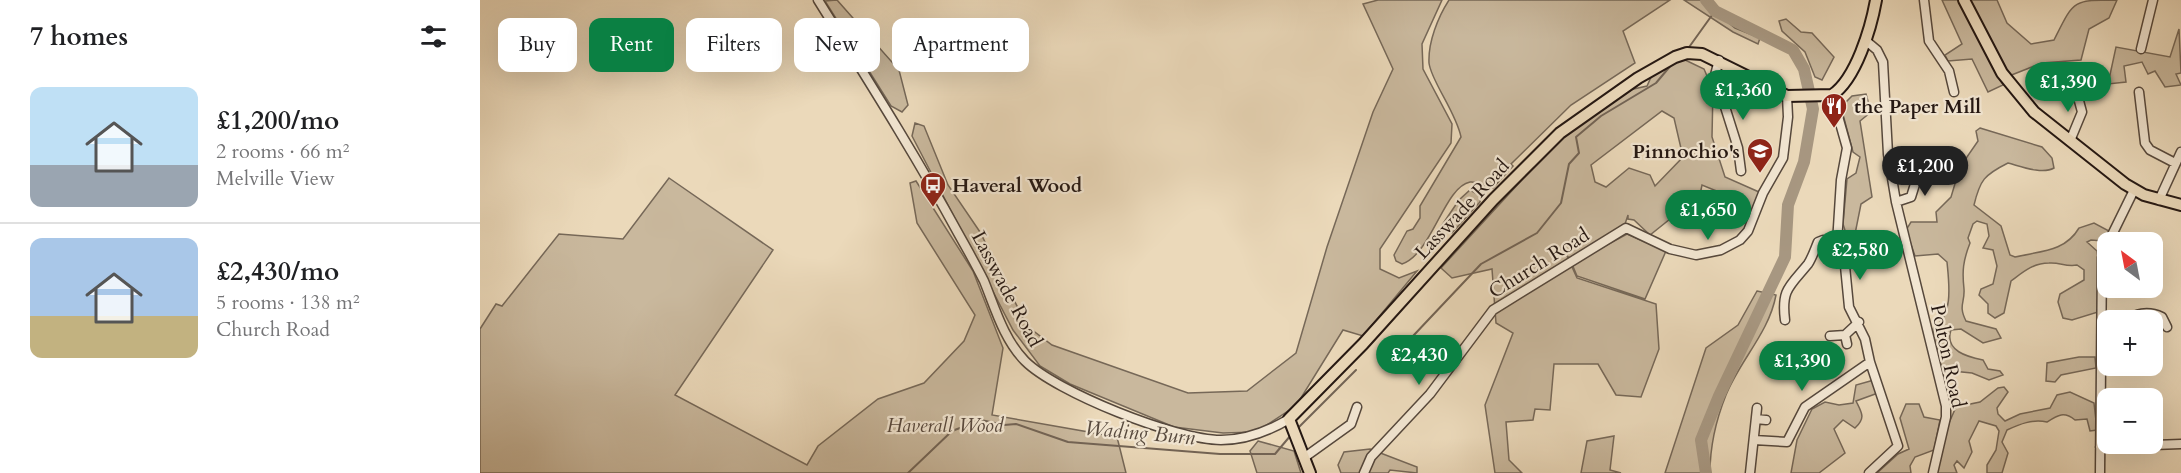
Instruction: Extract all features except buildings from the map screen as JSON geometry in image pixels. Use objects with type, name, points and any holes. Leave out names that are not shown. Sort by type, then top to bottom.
[{"type":"main road","points":[[1719,63],[1790,97],[1827,95],[1848,79],[1865,40],[1876,0]]},
{"type":"main road","points":[[1964,0],[2010,84],[2034,112],[2134,190],[2159,200],[2181,205]]},
{"type":"main road","name":"Lasswade Road","points":[[1293,427],[1363,344],[1493,200],[1560,133],[1638,78],[1675,57],[1686,53],[1702,54],[1719,63]]},
{"type":"main road","points":[[1293,427],[1310,473]]},
{"type":"street","name":"Lasswade Road","points":[[818,0],[950,218],[983,279],[1000,323],[1014,348],[1025,361],[1038,372],[1086,398],[1162,428],[1219,440],[1251,437],[1270,430],[1293,427]]},
{"type":"street","points":[[1924,0],[1929,41],[1948,71],[1951,87]]},
{"type":"street","points":[[2141,49],[2153,0]]},
{"type":"street","name":"Polton Road","points":[[1865,40],[1877,50],[1883,62],[1888,154],[1896,202],[1946,406],[1946,417],[1933,473]]},
{"type":"street","points":[[1719,63],[1715,75],[1738,148],[1741,171]]},
{"type":"street","points":[[2070,141],[2082,112],[2075,86]]},
{"type":"street","points":[[2139,92],[2145,143],[2150,150],[2175,163]]},
{"type":"street","points":[[1827,95],[1847,148],[1841,180],[1837,243],[1845,266],[1849,307],[1866,339],[1870,362],[1897,435],[1898,446],[1892,455],[1869,473]]},
{"type":"street","name":"Church Road","points":[[1364,473],[1371,458],[1430,394],[1493,310],[1626,228],[1670,249],[1696,255],[1710,254],[1732,246],[1748,231],[1763,193],[1784,158],[1790,97]]},
{"type":"street","points":[[2159,200],[2181,152]]},
{"type":"street","points":[[1896,202],[1911,197],[1924,155]]},
{"type":"street","points":[[2113,232],[2134,190]]},
{"type":"street","points":[[1785,320],[1783,306],[1785,291],[1809,262],[1818,242],[1837,243]]},
{"type":"street","points":[[2163,319],[2167,327]]},
{"type":"street","points":[[1830,336],[1846,339],[1858,322]]},
{"type":"street","points":[[1754,440],[1787,442],[1805,407],[1870,362]]},
{"type":"street","points":[[1305,457],[1351,424],[1357,407]]},
{"type":"street","points":[[1750,473],[1757,408]]},
{"type":"street","points":[[1756,419],[1766,420]]},
{"type":"street","points":[[2163,445],[2181,444]]},
{"type":"street","points":[[2100,454],[2100,473]]},
{"type":"green space","points":[[837,0],[853,18],[836,18],[825,1]]},
{"type":"green space","points":[[1378,0],[1442,0],[1422,44],[1423,69],[1452,124],[1451,143],[1380,249],[1380,269],[1399,278],[1417,271],[1363,336],[1343,330],[1296,406],[1256,432],[1223,433],[1174,427],[1070,384],[1040,366],[1013,330],[912,136],[915,123],[924,126],[948,185],[980,232],[1027,326],[1052,345],[1188,393],[1247,391],[1296,353],[1327,247],[1373,112],[1393,69],[1363,4]]},
{"type":"green space","points":[[1449,0],[1670,0],[1623,31],[1635,63],[1571,105],[1511,164],[1513,166],[1493,188],[1473,182],[1461,187],[1445,208],[1422,248],[1402,264],[1396,261],[1394,255],[1407,231],[1413,229],[1420,218],[1420,206],[1461,137],[1429,63],[1434,30]]},
{"type":"green space","points":[[1684,0],[1701,0],[1735,28],[1760,38],[1758,44],[1733,32]]},
{"type":"green space","points":[[1942,0],[1959,0],[2003,85],[1988,92],[1972,59],[1948,61],[1945,55],[1962,44]]},
{"type":"green space","points":[[1969,0],[1997,0],[2007,23],[2031,44],[2054,40],[2066,17],[2076,5],[2091,1],[2117,0],[2109,18],[2089,29],[2081,60],[2042,63],[2009,76]]},
{"type":"green space","points":[[1786,19],[1801,32],[1812,33],[1834,57],[1822,80],[1815,77],[1805,52],[1782,31],[1779,21]]},
{"type":"green space","points":[[2179,29],[2181,73],[2176,74],[2181,85],[2165,87],[2155,71],[2148,74],[2142,62],[2124,66],[2126,82],[2108,84],[2116,47],[2170,57]]},
{"type":"green space","points":[[880,49],[892,62],[892,72],[900,72],[908,105],[902,112],[891,106],[870,72],[880,72]]},
{"type":"green space","points":[[1681,58],[1704,69],[1713,90],[1712,137],[1725,177],[1759,192],[1749,217],[1719,225],[1714,215],[1719,192],[1702,185],[1701,190],[1675,215],[1650,235],[1634,220],[1628,219],[1628,215],[1625,224],[1570,258],[1567,256],[1577,278],[1656,304],[1659,349],[1641,397],[1616,395],[1598,364],[1554,364],[1550,410],[1535,409],[1533,420],[1506,422],[1509,460],[1522,473],[1495,473],[1485,405],[1513,333],[1496,323],[1492,269],[1452,278],[1441,268],[1564,134],[1629,90],[1647,86],[1652,75]],"holes":[[[1662,111],[1674,118],[1683,157],[1655,186],[1650,175],[1629,168],[1606,187],[1595,182],[1591,165]]]},
{"type":"green space","points":[[1866,94],[1871,112],[1860,121],[1872,197],[1861,204],[1854,239],[1848,240],[1843,224],[1847,179],[1856,173],[1860,157],[1853,152],[1841,107],[1852,96]]},
{"type":"green space","points":[[1980,128],[2042,147],[2052,158],[2054,168],[2043,171],[2008,163],[1988,175],[1978,190],[1974,205],[2001,226],[2010,255],[2015,257],[2059,246],[2067,242],[2079,228],[2094,223],[2109,231],[2097,232],[2097,240],[2087,242],[2097,251],[2097,298],[2099,298],[2097,312],[2072,320],[2063,318],[2058,302],[2060,294],[2084,280],[2084,270],[2077,265],[2043,263],[2024,271],[2011,281],[2004,313],[1995,318],[1988,313],[1988,304],[1979,295],[1981,289],[1993,284],[1997,266],[1993,250],[1983,248],[1989,236],[1987,224],[1977,221],[1973,224],[1968,238],[1970,243],[1964,266],[1962,311],[1966,321],[1996,329],[2001,338],[1983,343],[1961,329],[1951,330],[1950,337],[1954,348],[1959,352],[1983,360],[1988,369],[2000,371],[2003,375],[1989,380],[1972,373],[1942,370],[1933,329],[1944,316],[1949,299],[1947,262],[1938,254],[1915,256],[1906,230],[1911,222],[1937,222],[1936,212],[1951,197],[1960,167],[1978,141],[1976,131]]},
{"type":"green space","name":"Haverall Wood","points":[[669,178],[773,250],[675,395],[807,465],[818,446],[878,399],[924,383],[964,341],[975,315],[917,223],[910,183],[916,181],[973,271],[1003,348],[992,415],[1117,437],[1126,473],[480,473],[480,329],[496,304],[502,306],[559,234],[623,239]]},
{"type":"green space","points":[[1470,190],[1481,196],[1480,202],[1452,233],[1446,231],[1436,234],[1459,200]]},
{"type":"green space","points":[[1627,234],[1666,251],[1645,299],[1577,276],[1572,264]]},
{"type":"green space","points":[[1757,291],[1776,295],[1767,322],[1732,382],[1722,404],[1712,443],[1710,473],[1665,473],[1706,348],[1738,325]]},
{"type":"green space","points":[[2079,357],[2095,357],[2096,368],[2061,375],[2055,382],[2046,381],[2047,363]]},
{"type":"green space","points":[[1874,380],[1878,393],[1856,401],[1862,415],[1861,421],[1855,428],[1843,420],[1834,429],[1845,453],[1819,473],[1791,473],[1797,440],[1812,409],[1825,402],[1839,405],[1853,403],[1856,385]]},
{"type":"green space","points":[[2004,387],[2008,392],[1997,408],[1998,414],[2005,421],[2020,414],[2050,408],[2057,395],[2070,392],[2094,403],[2097,430],[2090,431],[2087,419],[2075,420],[2064,415],[2047,422],[2031,422],[2017,426],[2007,430],[2002,442],[2008,453],[2002,473],[1987,473],[1987,465],[1996,450],[1999,431],[1996,426],[1979,421],[1969,441],[1972,452],[1964,468],[1957,461],[1954,465],[1957,473],[1936,473],[1949,423],[1956,407],[1980,402],[1998,388]]},
{"type":"green space","points":[[1906,404],[1919,404],[1924,417],[1940,420],[1934,450],[1915,457],[1910,466],[1911,473],[1877,473],[1898,454],[1909,449],[1900,418]]},
{"type":"green space","points":[[1614,436],[1610,470],[1621,473],[1581,473],[1587,441]]},
{"type":"green space","points":[[1258,441],[1294,451],[1301,473],[1257,473],[1250,451]]},
{"type":"green space","points":[[1370,449],[1417,467],[1417,473],[1390,470],[1388,473],[1341,473],[1338,465],[1344,452]]},
{"type":"waterway","points":[[1706,0],[1715,11],[1793,50],[1804,69],[1813,109],[1804,162],[1788,205],[1785,257],[1719,396],[1701,440],[1706,473]]},
{"type":"waterway","name":"Wading Burn","points":[[1687,50],[1715,11]]},
{"type":"waterway","name":"Wading Burn","points":[[1400,341],[1413,336],[1481,264],[1537,233],[1561,203],[1569,164],[1579,153],[1576,137],[1601,116],[1656,83],[1672,64]]},
{"type":"waterway","name":"Wading Burn","points":[[1297,429],[1356,370]]},
{"type":"waterway","name":"Wading Burn","points":[[908,473],[952,431],[981,420],[1004,425],[1016,424],[1068,442],[1220,454],[1275,454],[1291,435]]},
{"type":"place","name":"the Paper Mill","points":[[1834,129]]},
{"type":"place","name":"Pinnochio's","points":[[1760,174]]},
{"type":"place","name":"Haveral Wood","points":[[933,208]]}]
